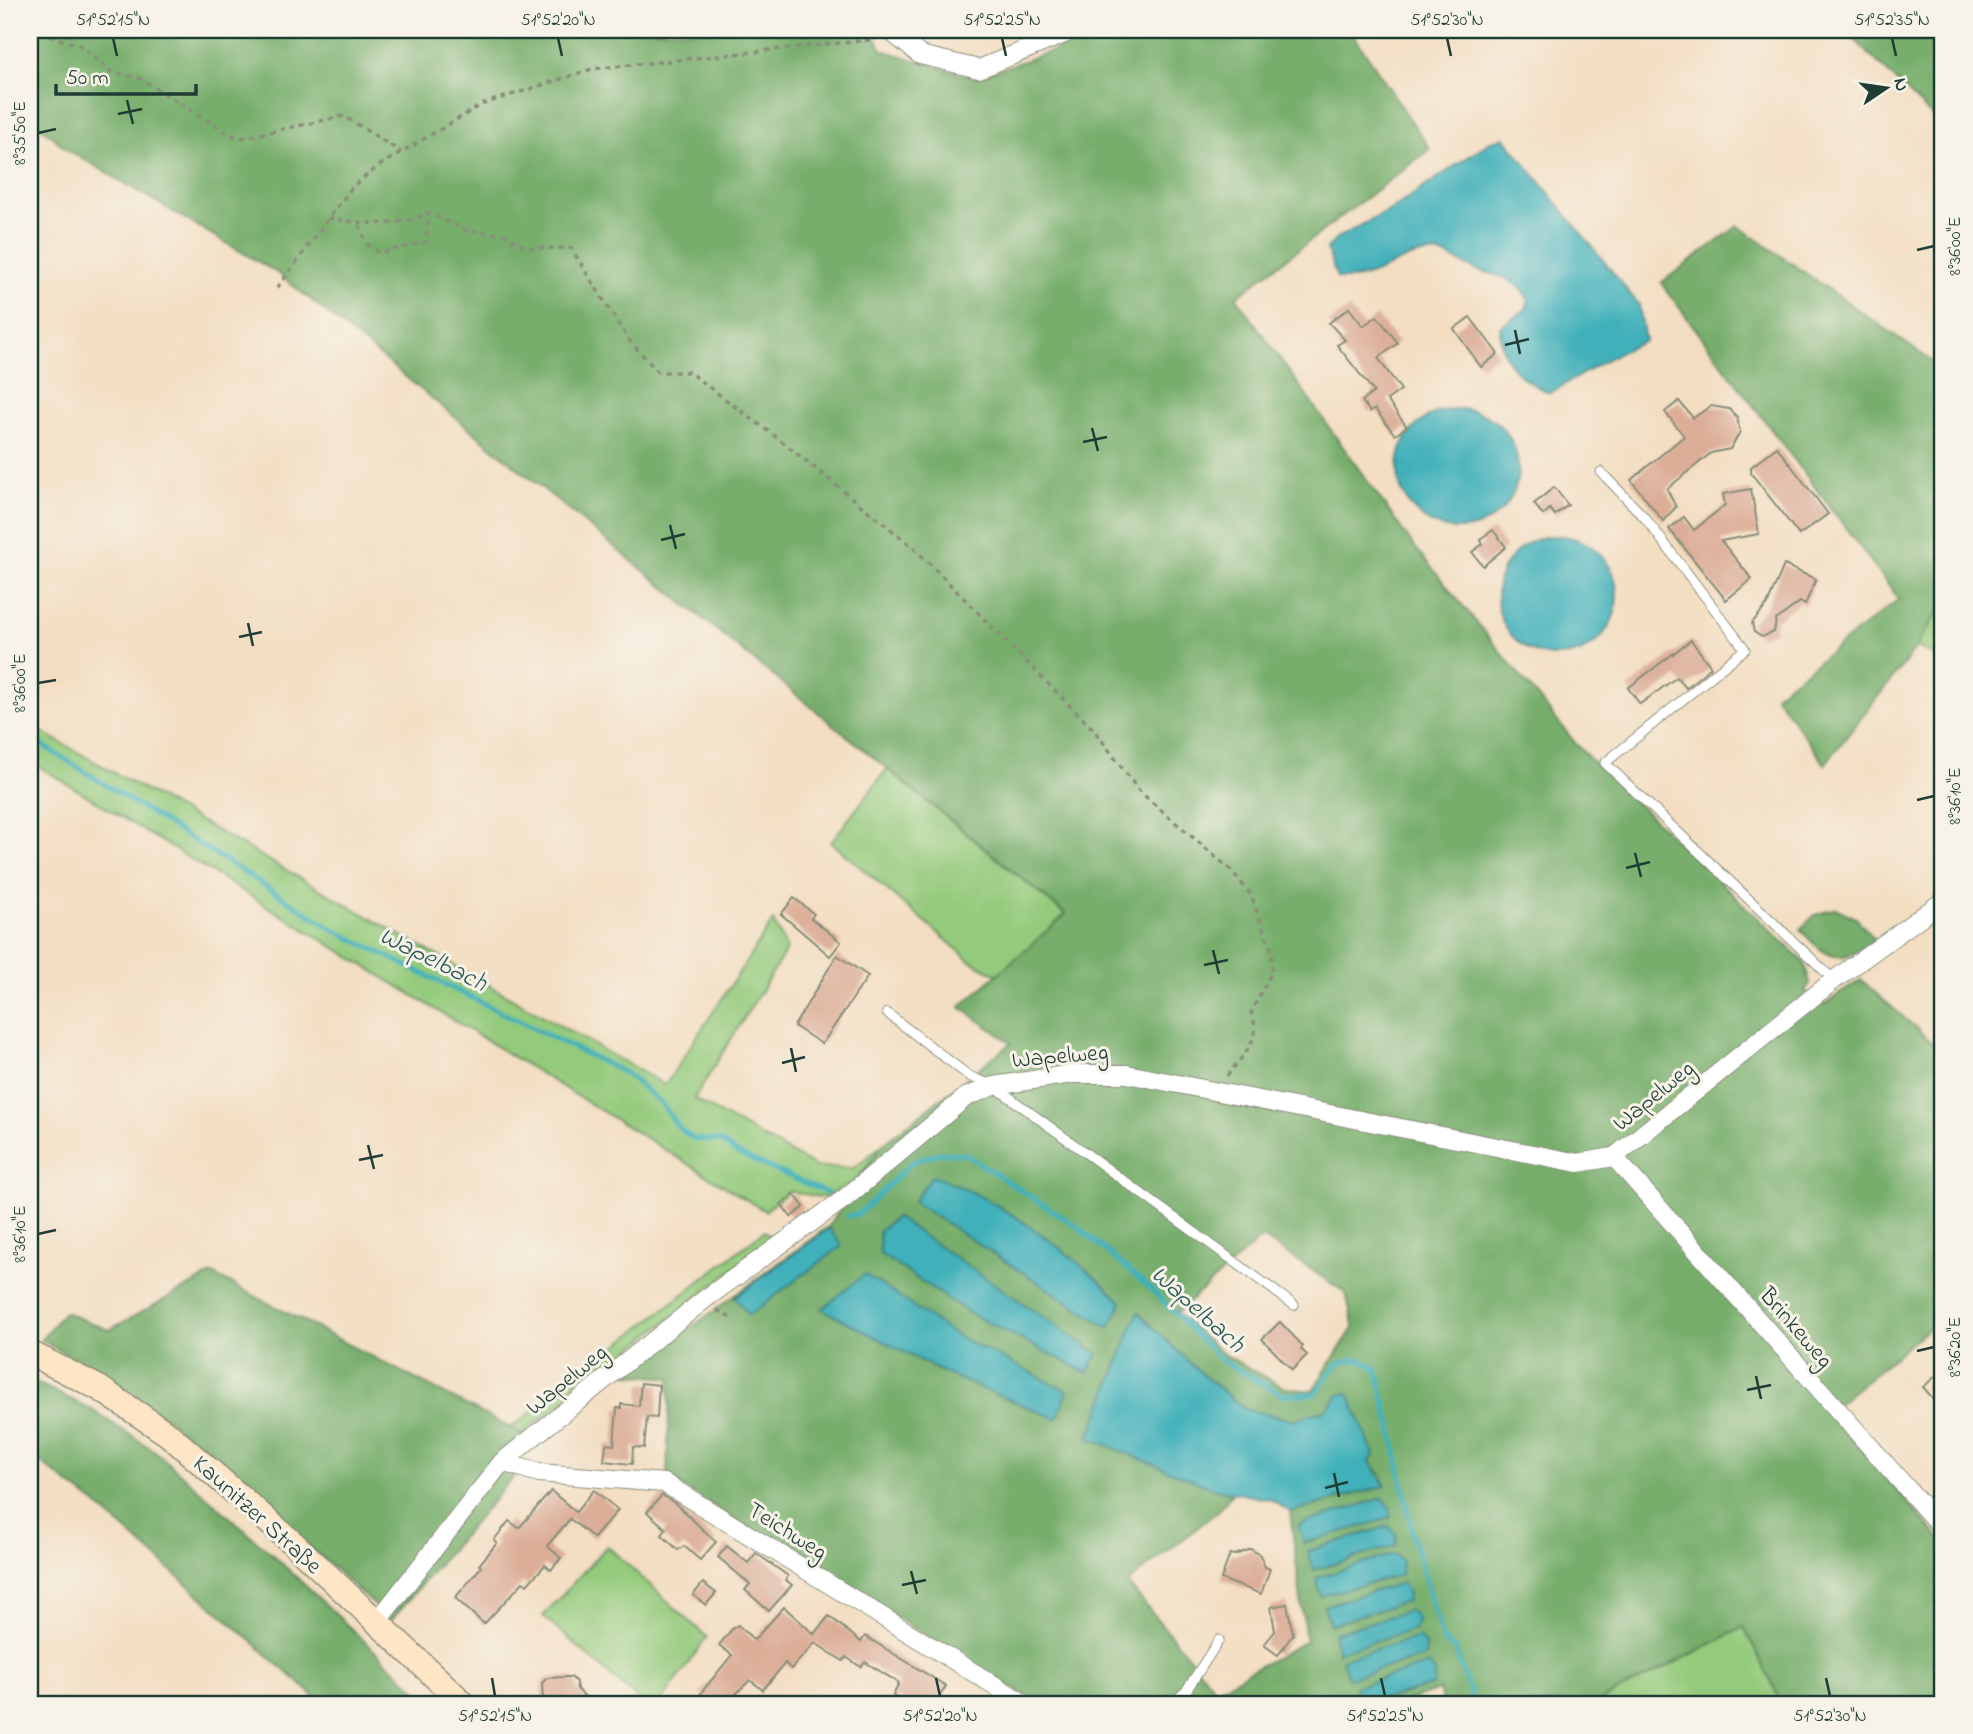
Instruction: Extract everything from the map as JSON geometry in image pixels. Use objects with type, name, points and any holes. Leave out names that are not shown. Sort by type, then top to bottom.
[{"type":"street","points":[[892,33],[920,55],[979,69],[1074,30]]},
{"type":"street","name":"Wapelweg","points":[[376,1623],[502,1462],[705,1299],[845,1199],[966,1097],[993,1086],[1072,1074],[1127,1074],[1578,1163],[1615,1157],[1834,980],[1943,901]]},
{"type":"street","name":"Brinkeweg","points":[[1615,1157],[1943,1529]]},
{"type":"street","name":"Kaunitzer Straße","points":[[30,1353],[99,1388],[168,1434],[293,1543],[464,1704]]},
{"type":"street","name":"Teichweg","points":[[502,1462],[538,1473],[664,1483],[1025,1704]]},
{"type":"lane","points":[[1601,472],[1644,518],[1745,649],[1605,763],[1834,980]]},
{"type":"lane","points":[[887,1013],[970,1076],[993,1086],[1294,1305]]},
{"type":"lane","points":[[1172,1704],[1186,1691],[1219,1640]]},
{"type":"path","points":[[30,30],[79,45],[113,72],[139,78],[231,135],[241,138],[344,116],[401,152]]},
{"type":"path","points":[[277,288],[354,186],[401,152],[483,104],[592,69],[892,33]]},
{"type":"path","points":[[328,218],[359,224],[407,222],[428,212]]},
{"type":"path","points":[[359,224],[367,244],[379,253],[426,242],[428,212]]},
{"type":"path","points":[[428,212],[466,230],[505,235],[527,248],[571,248],[628,339],[658,372],[689,372],[780,440],[913,547],[1094,730],[1140,792],[1231,870],[1251,895],[1262,921],[1272,952],[1272,971],[1251,1013],[1257,1027],[1256,1035],[1223,1080],[1223,1093]]},
{"type":"green space","points":[[30,30],[872,30],[882,50],[975,78],[1112,30],[1350,30],[1430,149],[1236,297],[1413,545],[1581,750],[1804,962],[1810,983],[1805,991],[1823,1005],[1861,980],[1943,1052],[1943,1316],[1828,1412],[1943,1542],[1943,1704],[1782,1704],[1744,1627],[1594,1704],[1443,1704],[1439,1690],[1398,1704],[1365,1704],[1434,1685],[1356,1698],[1360,1704],[1038,1704],[667,1478],[670,1378],[628,1374],[829,1226],[882,1145],[1011,1043],[960,1007],[1066,914],[279,274],[68,150],[30,118]],"holes":[[[932,1176],[954,1183],[1049,1239],[1109,1328],[914,1202]],[[879,1231],[1097,1354],[1087,1373],[971,1314],[880,1254]],[[1262,1237],[1346,1293],[1354,1327],[1312,1391],[1285,1388],[1223,1354],[1177,1313]],[[1138,1313],[1197,1370],[1245,1409],[1292,1420],[1326,1410],[1339,1395],[1374,1455],[1369,1461],[1382,1476],[1385,1486],[1290,1512],[1306,1641],[1216,1690],[1127,1583],[1217,1512],[1232,1494],[1089,1438]]]},
{"type":"green space","points":[[1845,30],[1943,30],[1943,127]]},
{"type":"green space","points":[[1738,226],[1943,369],[1943,604],[1910,656],[1825,764],[1775,695],[1899,599],[1661,283]]},
{"type":"green space","points":[[1943,604],[1943,660],[1916,646]]},
{"type":"green space","points":[[30,725],[665,1085],[773,921],[787,949],[694,1099],[816,1167],[854,1168],[882,1145],[856,1180],[825,1198],[789,1191],[765,1211],[30,761]]},
{"type":"green space","points":[[887,769],[1066,915],[998,975],[972,962],[831,842]]},
{"type":"green space","points":[[1835,908],[1856,918],[1876,941],[1843,956],[1835,956],[1819,948],[1800,929],[1815,915]]},
{"type":"green space","points":[[764,1231],[773,1238],[522,1434],[511,1428]]},
{"type":"green space","points":[[212,1274],[522,1434],[494,1460],[515,1475],[391,1620],[177,1427],[132,1392],[41,1340],[64,1312],[109,1330]]},
{"type":"green space","points":[[30,1380],[89,1408],[155,1451],[276,1558],[431,1704],[323,1704],[97,1505],[40,1462],[30,1478]]},
{"type":"green space","points":[[607,1546],[707,1637],[660,1704],[643,1704],[543,1616]]},
{"type":"green space","points":[[1744,1627],[1782,1704],[1594,1704]]},
{"type":"water","points":[[1504,137],[1639,305],[1645,341],[1620,352],[1550,393],[1521,376],[1507,360],[1503,350],[1500,327],[1526,309],[1529,300],[1514,283],[1436,253],[1406,259],[1373,274],[1349,279],[1337,278],[1327,249],[1337,238],[1392,209],[1490,142]]},
{"type":"water","points":[[1458,409],[1481,413],[1501,426],[1514,446],[1518,469],[1514,492],[1501,512],[1481,525],[1458,529],[1435,525],[1415,512],[1402,492],[1398,469],[1402,446],[1415,426],[1435,413]]},
{"type":"water","points":[[1557,536],[1580,540],[1600,553],[1613,573],[1617,596],[1613,619],[1600,639],[1580,652],[1557,656],[1534,652],[1514,639],[1501,619],[1497,596],[1501,573],[1514,553],[1534,540]]},
{"type":"water","points":[[932,1176],[957,1185],[1008,1212],[1081,1265],[1122,1302],[1109,1328],[913,1202]]},
{"type":"water","points":[[896,1217],[1098,1354],[1087,1373],[971,1314],[880,1254],[879,1231]]},
{"type":"water","points":[[829,1228],[842,1246],[749,1315],[735,1297]]},
{"type":"water","points":[[865,1274],[955,1335],[1068,1391],[1057,1419],[944,1373],[822,1309]]},
{"type":"water","points":[[1138,1312],[1197,1370],[1245,1409],[1292,1420],[1325,1410],[1339,1395],[1349,1393],[1374,1455],[1370,1462],[1385,1486],[1290,1512],[1272,1500],[1212,1488],[1089,1438]]},
{"type":"water","points":[[1383,1498],[1390,1507],[1390,1518],[1304,1543],[1298,1525]]},
{"type":"water","points":[[1389,1526],[1397,1536],[1395,1546],[1314,1570],[1308,1551]]},
{"type":"water","points":[[1394,1554],[1402,1561],[1401,1575],[1321,1596],[1316,1578]]},
{"type":"water","points":[[1402,1583],[1408,1591],[1407,1601],[1330,1625],[1324,1606]]},
{"type":"water","points":[[1410,1610],[1417,1618],[1415,1629],[1338,1652],[1333,1634]]},
{"type":"water","points":[[1419,1637],[1425,1645],[1425,1657],[1348,1678],[1342,1659]]},
{"type":"water","points":[[1429,1664],[1435,1672],[1434,1685],[1360,1704],[1355,1687]]},
{"type":"building","points":[[1349,308],[1363,326],[1377,316],[1398,343],[1378,358],[1401,390],[1387,400],[1407,427],[1395,435],[1375,409],[1370,412],[1362,401],[1374,392],[1337,345],[1345,340],[1329,323]]},
{"type":"building","points":[[1470,317],[1498,354],[1481,367],[1454,329]]},
{"type":"building","points":[[1679,401],[1693,418],[1711,406],[1729,409],[1737,417],[1740,432],[1730,449],[1711,453],[1667,489],[1676,507],[1663,521],[1631,480],[1684,436],[1665,412]]},
{"type":"building","points":[[1777,447],[1828,514],[1799,535],[1751,473],[1751,467]]},
{"type":"building","points":[[1554,487],[1568,505],[1555,515],[1550,509],[1543,515],[1534,504]]},
{"type":"building","points":[[1751,489],[1759,534],[1721,541],[1752,579],[1726,600],[1669,529],[1684,517],[1694,530],[1725,505],[1723,494]]},
{"type":"building","points":[[1493,530],[1506,547],[1483,566],[1472,552],[1483,544],[1480,539]]},
{"type":"building","points":[[1784,565],[1816,579],[1805,605],[1800,602],[1776,620],[1774,632],[1762,637],[1754,632],[1752,623],[1767,605]]},
{"type":"building","points":[[1691,640],[1711,667],[1686,688],[1677,677],[1640,704],[1628,688]]},
{"type":"building","points":[[794,898],[814,914],[811,918],[841,942],[830,956],[781,914]]},
{"type":"building","points":[[837,955],[868,976],[822,1044],[794,1026]]},
{"type":"building","points":[[794,1194],[804,1207],[791,1217],[781,1204]]},
{"type":"building","points":[[1280,1322],[1303,1346],[1301,1349],[1307,1355],[1292,1370],[1262,1339]]},
{"type":"building","points":[[1936,1376],[1943,1385],[1943,1410],[1923,1387]]},
{"type":"building","points":[[641,1383],[659,1385],[657,1418],[647,1417],[644,1448],[633,1447],[632,1464],[604,1461],[606,1444],[614,1445],[617,1408],[621,1408],[621,1404],[639,1406]]},
{"type":"building","points":[[594,1490],[618,1510],[594,1538],[570,1519],[547,1546],[561,1558],[551,1570],[545,1565],[527,1585],[523,1582],[484,1624],[455,1598],[481,1567],[479,1565],[497,1543],[494,1540],[509,1521],[519,1528],[551,1491],[576,1512]]},
{"type":"building","points":[[662,1495],[676,1504],[716,1542],[700,1560],[684,1546],[678,1550],[662,1535],[666,1529],[647,1512]]},
{"type":"building","points":[[727,1546],[748,1563],[756,1553],[788,1576],[786,1580],[792,1585],[769,1611],[745,1590],[750,1584],[718,1557]]},
{"type":"building","points":[[1251,1549],[1260,1555],[1265,1567],[1270,1569],[1261,1594],[1221,1579],[1230,1554],[1235,1555]]},
{"type":"building","points":[[703,1583],[716,1593],[706,1605],[693,1595]]},
{"type":"building","points":[[1287,1604],[1293,1634],[1278,1655],[1264,1645],[1275,1631],[1271,1607]]},
{"type":"building","points":[[784,1607],[814,1634],[829,1616],[861,1642],[865,1636],[946,1686],[935,1704],[907,1704],[893,1696],[899,1683],[865,1662],[861,1667],[846,1657],[843,1661],[815,1643],[791,1669],[785,1663],[763,1690],[750,1680],[726,1704],[713,1704],[700,1694],[732,1655],[719,1645],[732,1629],[738,1625],[754,1640]]},
{"type":"building","points":[[571,1677],[576,1682],[577,1689],[593,1704],[543,1704],[542,1683],[547,1678]]},
{"type":"waterway","name":"Wapelbach","points":[[30,737],[336,931],[627,1074],[661,1103],[681,1130],[694,1139],[720,1141],[738,1154],[827,1193]]},
{"type":"waterway","name":"Wapelbach","points":[[848,1216],[859,1214],[912,1162],[939,1153],[965,1154],[1078,1227],[1152,1290],[1221,1360],[1283,1395],[1314,1394],[1337,1364],[1359,1359],[1376,1368],[1391,1426],[1413,1536],[1443,1641],[1455,1649],[1474,1704]]}]
